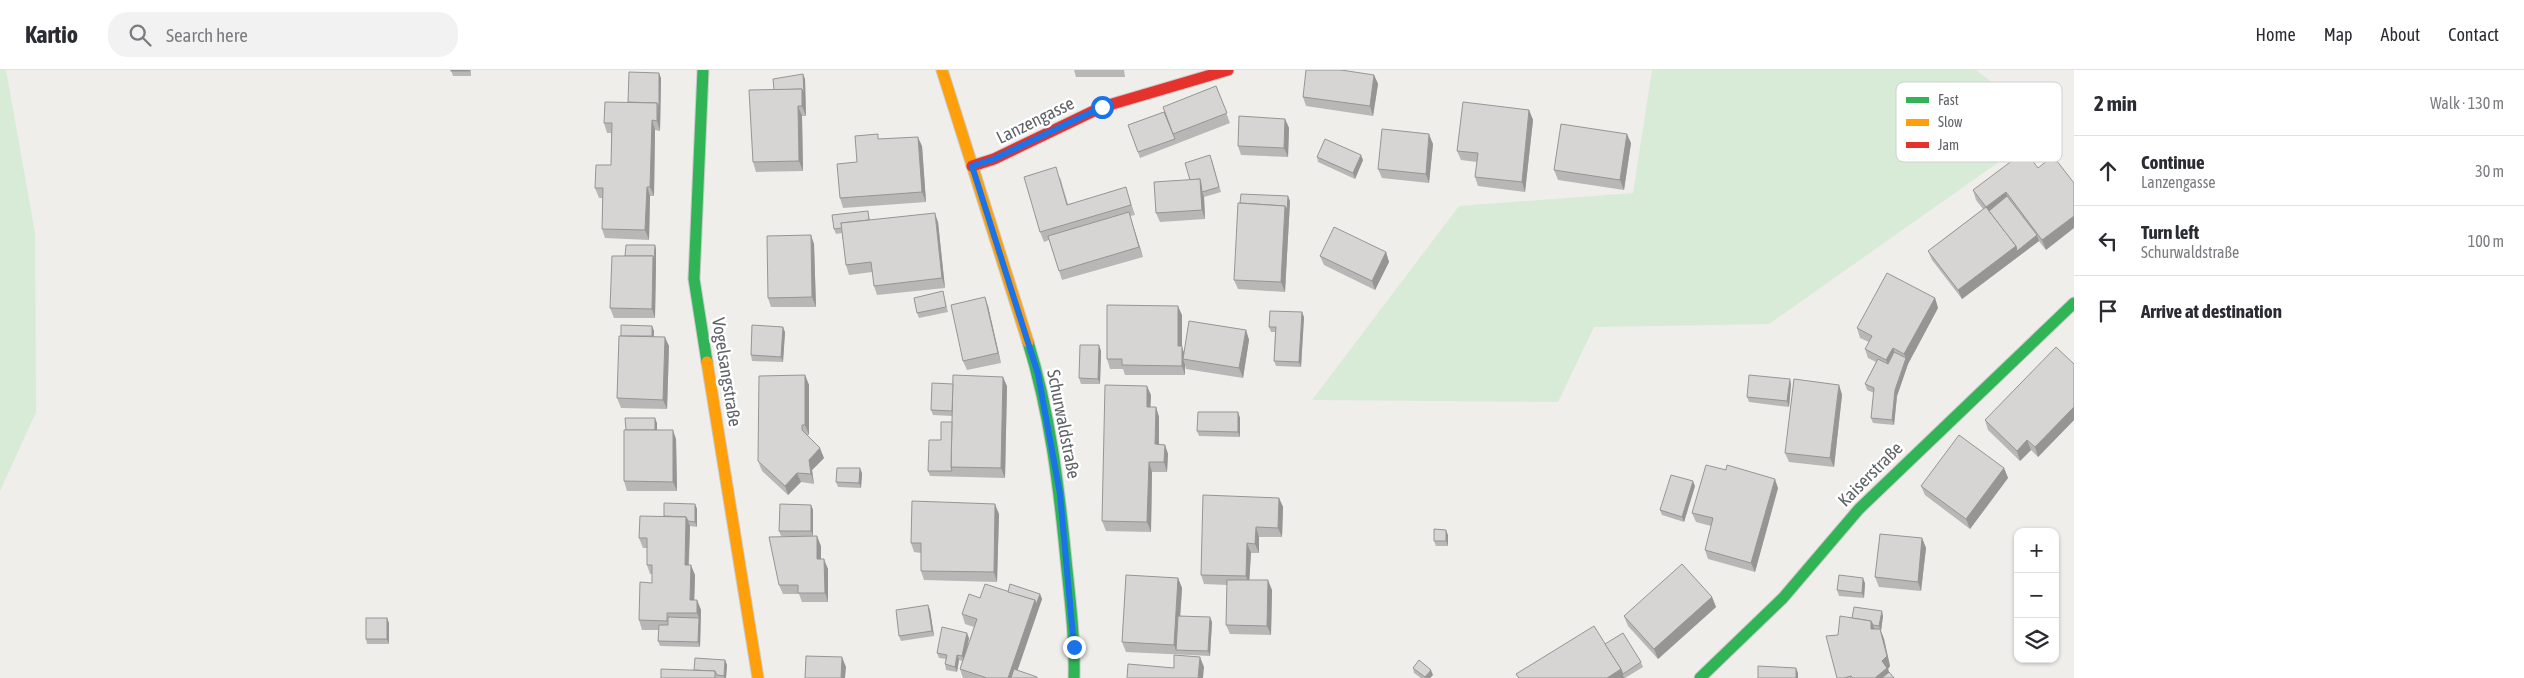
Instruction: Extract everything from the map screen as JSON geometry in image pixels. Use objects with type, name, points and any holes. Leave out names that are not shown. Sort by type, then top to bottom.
[{"type":"street","name":"Vogelsangstraße","points":[[703,70],[694,279],[758,678]]},
{"type":"street","name":"Schurwaldstraße","points":[[942,70],[1038,374],[1060,494],[1074,647],[1074,678]]},
{"type":"street","name":"Lanzengasse","points":[[972,166],[994,159],[1102,107],[1228,70]]},
{"type":"street","name":"Kaiserstraße","points":[[1700,678],[1782,598],[1859,508],[2074,303]]},
{"type":"green space","points":[[0,70],[6,70],[35,233],[36,412],[0,491]]},
{"type":"green space","points":[[1652,70],[1976,70],[1992,82],[1896,82],[1896,162],[1999,162],[1769,324],[1594,327],[1558,402],[1312,400],[1459,206],[1633,193]]},
{"type":"building","points":[[469,70],[469,71],[451,71]]},
{"type":"building","points":[[1306,70],[1341,70],[1374,75],[1370,106],[1303,97]]},
{"type":"building","points":[[629,72],[659,73],[659,107],[657,103],[628,102]]},
{"type":"building","points":[[803,74],[804,94],[802,89],[774,90],[773,79]]},
{"type":"building","points":[[1216,86],[1227,113],[1173,134],[1163,107]]},
{"type":"building","points":[[802,89],[802,106],[798,106],[799,161],[753,162],[749,90]]},
{"type":"building","points":[[605,102],[657,103],[657,121],[652,120],[650,187],[647,187],[645,230],[602,229],[603,188],[595,188],[596,165],[611,165],[612,123],[604,123]]},
{"type":"building","points":[[1463,102],[1529,110],[1522,182],[1475,177],[1478,153],[1457,151]]},
{"type":"building","points":[[1164,112],[1175,139],[1138,152],[1128,125]]},
{"type":"building","points":[[1239,116],[1285,119],[1284,148],[1238,146]]},
{"type":"building","points":[[1561,124],[1627,134],[1620,180],[1554,170]]},
{"type":"building","points":[[1382,129],[1429,134],[1426,174],[1378,169]]},
{"type":"building","points":[[878,134],[878,139],[918,137],[922,192],[840,198],[837,164],[857,162],[855,136]]},
{"type":"building","points":[[1325,139],[1361,155],[1353,173],[1317,157]]},
{"type":"building","points":[[1210,155],[1219,187],[1202,192],[1200,179],[1190,180],[1185,163]]},
{"type":"building","points":[[2010,162],[2033,162],[2038,168],[2046,162],[2058,162],[2074,183],[2074,216],[2042,240],[2006,192],[1986,207],[1973,190]]},
{"type":"building","points":[[1056,167],[1067,205],[1126,187],[1131,205],[1040,232],[1024,177]]},
{"type":"building","points":[[1200,179],[1202,210],[1156,213],[1154,182]]},
{"type":"building","points":[[1241,194],[1288,196],[1287,210],[1285,206],[1240,203]]},
{"type":"building","points":[[2007,196],[2037,235],[2017,251],[2016,246],[1989,211]]},
{"type":"building","points":[[1238,203],[1285,206],[1281,282],[1234,280]]},
{"type":"building","points":[[1986,207],[2016,246],[1958,290],[1928,251]]},
{"type":"building","points":[[868,211],[869,220],[841,223],[842,228],[834,229],[832,215]]},
{"type":"building","points":[[1129,212],[1139,247],[1059,271],[1048,236]]},
{"type":"building","points":[[935,213],[942,278],[874,286],[871,262],[846,265],[841,223]]},
{"type":"building","points":[[1334,227],[1386,252],[1372,281],[1320,256]]},
{"type":"building","points":[[811,235],[812,297],[768,298],[767,236]]},
{"type":"building","points":[[626,245],[655,245],[654,261],[653,256],[625,256]]},
{"type":"building","points":[[612,256],[653,256],[652,309],[610,308]]},
{"type":"building","points":[[1887,273],[1935,298],[1904,354],[1893,348],[1886,360],[1865,349],[1872,336],[1857,328]]},
{"type":"building","points":[[943,291],[946,307],[917,313],[914,298]]},
{"type":"building","points":[[985,297],[998,353],[963,361],[951,305]]},
{"type":"building","points":[[1107,305],[1178,306],[1178,346],[1182,346],[1182,366],[1122,365],[1122,359],[1107,359]]},
{"type":"building","points":[[1270,311],[1302,312],[1299,362],[1274,361],[1276,327],[1269,327]]},
{"type":"building","points":[[1189,321],[1246,330],[1239,368],[1183,359]]},
{"type":"building","points":[[621,325],[652,326],[652,336],[621,336]]},
{"type":"building","points":[[752,325],[783,327],[781,357],[751,355]]},
{"type":"building","points":[[619,336],[665,337],[663,400],[617,398]]},
{"type":"building","points":[[1080,345],[1099,345],[1098,379],[1079,378]]},
{"type":"building","points":[[2056,347],[2074,364],[2074,407],[2035,447],[2027,440],[2017,451],[1985,420]]},
{"type":"building","points":[[1894,352],[1906,358],[1895,390],[1892,420],[1871,418],[1874,388],[1865,384],[1878,359],[1888,364]]},
{"type":"building","points":[[805,375],[805,425],[802,425],[802,430],[820,448],[809,460],[811,474],[797,473],[785,486],[758,461],[759,376]]},
{"type":"building","points":[[953,375],[1003,377],[1001,468],[951,467]]},
{"type":"building","points":[[1749,375],[1790,379],[1787,401],[1747,397]]},
{"type":"building","points":[[1794,379],[1839,385],[1830,458],[1785,453]]},
{"type":"building","points":[[932,383],[953,384],[952,411],[931,410]]},
{"type":"building","points":[[1105,385],[1147,386],[1147,407],[1156,407],[1155,444],[1165,445],[1164,462],[1149,462],[1147,522],[1102,521]]},
{"type":"building","points":[[1198,412],[1238,412],[1238,432],[1197,431]]},
{"type":"building","points":[[625,418],[655,418],[655,430],[626,430]]},
{"type":"building","points":[[941,422],[952,422],[952,471],[928,471],[929,440],[941,440]]},
{"type":"building","points":[[624,430],[673,430],[673,482],[624,481]]},
{"type":"building","points":[[1959,435],[2004,468],[1966,519],[1921,486]]},
{"type":"building","points":[[1706,465],[1726,470],[1727,465],[1775,479],[1751,563],[1705,550],[1713,518],[1692,513]]},
{"type":"building","points":[[837,468],[860,468],[859,483],[836,482]]},
{"type":"building","points":[[1671,475],[1693,481],[1682,517],[1660,510]]},
{"type":"building","points":[[1203,495],[1279,498],[1278,528],[1256,527],[1255,544],[1247,543],[1246,576],[1201,575]]},
{"type":"building","points":[[912,501],[995,504],[994,572],[921,571],[921,543],[911,543]]},
{"type":"building","points":[[664,503],[695,504],[695,522],[688,521],[686,517],[664,516]]},
{"type":"building","points":[[780,504],[811,505],[811,531],[779,531]]},
{"type":"building","points":[[640,516],[686,517],[685,565],[691,565],[690,600],[697,600],[697,613],[667,613],[667,621],[639,620],[640,582],[652,583],[652,565],[647,565],[647,538],[639,538]]},
{"type":"building","points":[[1434,529],[1446,530],[1446,541],[1434,541]]},
{"type":"building","points":[[1880,534],[1922,538],[1918,582],[1875,577]]},
{"type":"building","points":[[817,536],[817,559],[824,559],[825,593],[798,593],[798,585],[779,585],[769,537]]},
{"type":"building","points":[[1682,564],[1712,597],[1654,649],[1624,616]]},
{"type":"building","points":[[1126,575],[1178,578],[1174,645],[1122,642]]},
{"type":"building","points":[[1839,575],[1863,578],[1862,593],[1837,590]]},
{"type":"building","points":[[1227,580],[1268,580],[1267,626],[1226,625]]},
{"type":"building","points":[[985,584],[1035,600],[1008,678],[987,678],[960,669],[977,619],[962,614],[969,594],[980,598]]},
{"type":"building","points":[[1010,584],[1040,594],[1036,605],[1035,600],[1008,592]]},
{"type":"building","points":[[928,605],[932,631],[899,636],[896,610]]},
{"type":"building","points":[[1854,607],[1882,611],[1879,626],[1873,625],[1871,621],[1852,618]]},
{"type":"building","points":[[1178,616],[1210,617],[1208,651],[1176,650]]},
{"type":"building","points":[[1840,616],[1871,621],[1871,629],[1880,629],[1887,656],[1882,661],[1887,668],[1875,678],[1853,678],[1851,676],[1837,678],[1826,636],[1838,635]]},
{"type":"building","points":[[668,617],[699,618],[698,642],[658,641],[659,625],[668,625]]},
{"type":"building","points":[[366,618],[387,618],[387,639],[366,639]]},
{"type":"building","points":[[1594,626],[1621,669],[1607,678],[1519,678],[1516,674]]},
{"type":"building","points":[[942,627],[967,633],[962,656],[957,655],[955,667],[945,664],[947,655],[937,653]]},
{"type":"building","points":[[1623,633],[1641,662],[1623,674],[1605,644]]},
{"type":"building","points":[[1174,655],[1200,657],[1198,678],[1127,678],[1128,664],[1174,668]]},
{"type":"building","points":[[806,656],[842,657],[841,678],[805,678]]},
{"type":"building","points":[[695,658],[725,660],[724,676],[717,675],[715,671],[694,670]]},
{"type":"building","points":[[1419,660],[1431,670],[1425,677],[1413,668]]},
{"type":"building","points":[[1758,666],[1796,668],[1796,678],[1758,678]]},
{"type":"building","points":[[661,669],[715,671],[715,678],[661,678]]},
{"type":"building","points":[[1014,669],[1037,677],[1037,678],[1011,678]]},
{"type":"building","points":[[1889,672],[1894,678],[1882,678]]},
{"type":"traffic: fast","points":[[703,70],[694,279],[707,362]]},
{"type":"traffic: fast","points":[[1700,678],[1783,598],[1859,509],[2074,303]]},
{"type":"traffic: fast","points":[[1028,342],[1048,423],[1057,478],[1072,619],[1074,678]]},
{"type":"traffic: slow","points":[[942,70],[1028,342]]},
{"type":"traffic: slow","points":[[707,362],[758,678]]},
{"type":"traffic: jam","points":[[972,166],[994,159],[1102,107],[1228,70]]},
{"type":"route","points":[[1074,647],[1060,494],[1038,374],[972,166],[994,159],[1102,107]]}]
